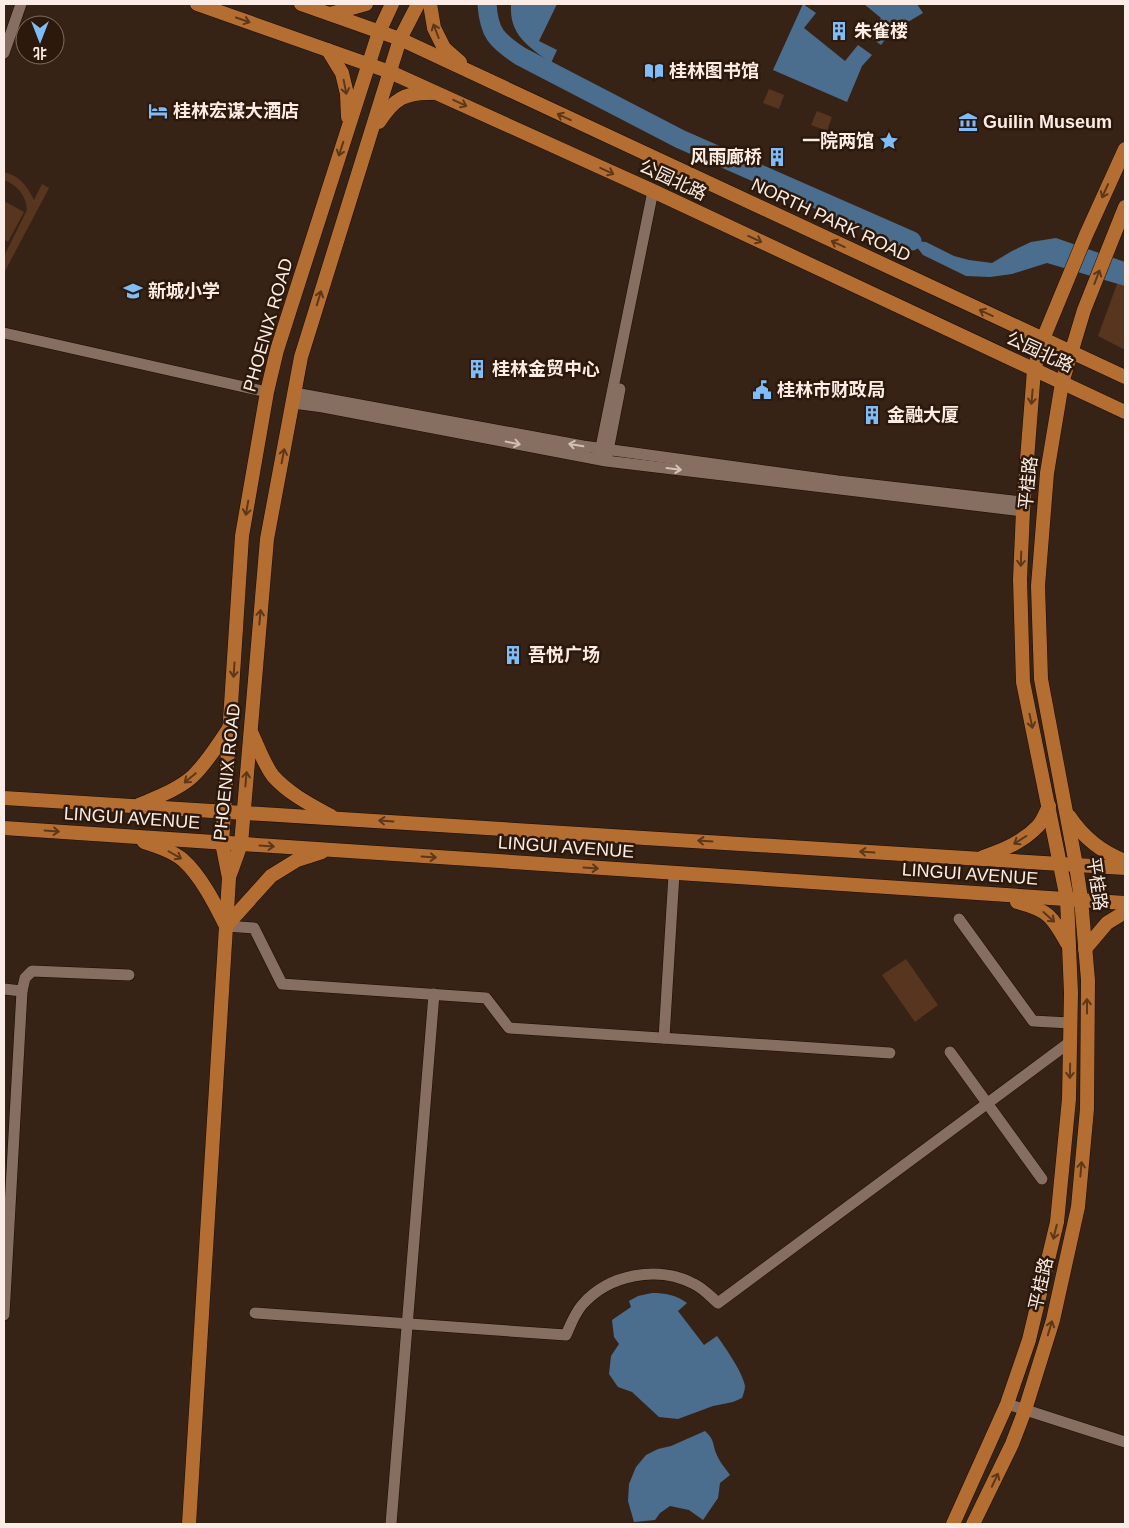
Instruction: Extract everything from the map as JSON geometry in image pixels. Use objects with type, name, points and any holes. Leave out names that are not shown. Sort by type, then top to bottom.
[{"type":"main road","name":"公园北路","points":[[197,4],[390,72],[656,193],[1125,412]]},
{"type":"main road","name":"NORTH PARK ROAD","points":[[301,4],[400,40],[1125,377]]},
{"type":"main road","points":[[330,14],[366,4]]},
{"type":"main road","name":"PHOENIX ROAD","points":[[229,878],[222,843],[242,536],[267,392],[277,350],[348,128],[379,32],[392,4]]},
{"type":"main road","name":"PHOENIX ROAD","points":[[229,878],[241,844],[267,539],[301,357],[400,40],[418,4]]},
{"type":"main road","points":[[430,4],[434,28],[444,48],[479,76]]},
{"type":"main road","points":[[328,50],[342,73],[347,94],[348,128]]},
{"type":"main road","points":[[370,135],[387,110],[398,98],[418,92],[437,93]]},
{"type":"main road","name":"平桂路","points":[[974,1524],[1012,1444],[1025,1410],[1053,1320],[1078,1207],[1086,1109],[1088,980],[1085,949],[1074,899],[1061,864],[1023,682],[1020,579],[1023,507],[1034,370],[1043,339],[1059,300],[1125,149]]},
{"type":"main road","name":"平桂路","points":[[953,1524],[1007,1404],[1029,1340],[1057,1222],[1069,1099],[1069,946],[1076,866],[1041,679],[1038,586],[1047,472],[1062,383],[1084,310],[1110,244],[1121,230],[1125,207]]},
{"type":"main road","points":[[137,806],[174,790],[192,777],[212,755],[230,726]]},
{"type":"main road","points":[[250,730],[273,775],[295,795],[334,818]]},
{"type":"main road","name":"LINGUI AVENUE","points":[[4,798],[1125,868]]},
{"type":"main road","points":[[978,859],[1024,839],[1039,826],[1049,806]]},
{"type":"main road","points":[[1066,811],[1077,828],[1092,843],[1111,856],[1125,861]]},
{"type":"main road","name":"LINGUI AVENUE","points":[[4,828],[674,874],[1125,902]]},
{"type":"main road","points":[[130,836],[167,850],[183,860],[202,883],[226,926]]},
{"type":"main road","points":[[226,926],[271,876],[297,860],[328,850]]},
{"type":"main road","points":[[190,1524],[229,878]]},
{"type":"main road","points":[[988,894],[1036,907],[1048,914],[1056,923],[1069,946]]},
{"type":"main road","points":[[1085,949],[1107,923],[1125,912]]},
{"type":"street","points":[[4,53],[20,4]]},
{"type":"street","points":[[603,455],[656,193]]},
{"type":"street","points":[[4,333],[267,392]]},
{"type":"street","points":[[294,398],[323,407],[603,455],[838,481],[1023,507]]},
{"type":"street","points":[[664,1038],[674,874]]},
{"type":"street","points":[[959,919],[1033,1021],[1070,1023]]},
{"type":"street","points":[[226,926],[254,928],[282,984],[486,998],[509,1028],[890,1053]]},
{"type":"street","points":[[4,1315],[6,1241],[22,990],[26,978],[32,971],[129,975]]},
{"type":"street","points":[[4,989],[22,990]]},
{"type":"street","points":[[391,1524],[434,994]]},
{"type":"street","points":[[254,1313],[566,1335],[581,1305],[592,1296],[614,1282],[648,1273],[667,1274],[696,1284],[718,1303],[1070,1042]]},
{"type":"street","points":[[950,1052],[1042,1179]]},
{"type":"street","points":[[1007,1404],[1125,1442]]},
{"type":"shaded area","points":[[769,89],[784,95],[779,109],[763,103]]},
{"type":"shaded area","points":[[817,111],[832,117],[827,131],[811,125]]},
{"type":"shaded area","points":[[4,172],[22,182],[34,200],[42,184],[49,188],[4,273],[4,256],[27,210],[23,195],[13,185],[4,180]]},
{"type":"shaded area","points":[[4,201],[24,212],[8,242],[4,239]]},
{"type":"shaded area","points":[[1125,262],[1125,350],[1098,336]]},
{"type":"shaded area","points":[[906,959],[938,1005],[915,1022],[882,975]]},
{"type":"water","points":[[511,4],[557,4],[539,41],[557,50],[551,63],[528,45],[517,32],[511,15]]},
{"type":"water","points":[[803,4],[816,13],[804,28],[845,61],[858,45],[872,55],[862,66],[847,102],[773,70]]},
{"type":"water","points":[[864,4],[917,4],[923,13],[891,32],[881,45],[867,35],[881,18]]},
{"type":"water","points":[[1056,238],[1125,262],[1125,286],[1047,263],[1012,274],[990,277],[966,276],[923,255],[912,241],[926,242],[954,256],[992,263],[1031,242]]},
{"type":"water","points":[[652,1293],[670,1295],[687,1303],[678,1311],[704,1345],[717,1336],[744,1381],[745,1388],[742,1398],[678,1419],[659,1417],[632,1392],[618,1387],[609,1374],[611,1356],[619,1344],[614,1337],[612,1320],[631,1307],[629,1301],[638,1296]]},
{"type":"water","points":[[705,1431],[712,1439],[719,1459],[730,1475],[720,1483],[718,1498],[703,1520],[689,1510],[670,1506],[660,1513],[655,1520],[634,1522],[628,1501],[629,1484],[636,1467],[646,1455]]},
{"type":"waterway","points":[[487,4],[490,22],[495,35],[520,56],[680,139],[912,241]]},
{"type":"place","name":"朱雀楼","points":[[839,31]]},
{"type":"place","name":"桂林图书馆","points":[[654,71]]},
{"type":"place","name":"桂林宏谋大酒店","points":[[158,111]]},
{"type":"place","name":"Guilin Museum","points":[[968,122]]},
{"type":"place","name":"一院两馆","points":[[889,141]]},
{"type":"place","name":"风雨廊桥","points":[[777,157]]},
{"type":"place","name":"新城小学","points":[[133,291]]},
{"type":"place","name":"桂林金贸中心","points":[[477,369]]},
{"type":"place","name":"桂林市财政局","points":[[762,390]]},
{"type":"place","name":"金融大厦","points":[[872,415]]},
{"type":"place","name":"吾悦广场","points":[[513,655]]}]
